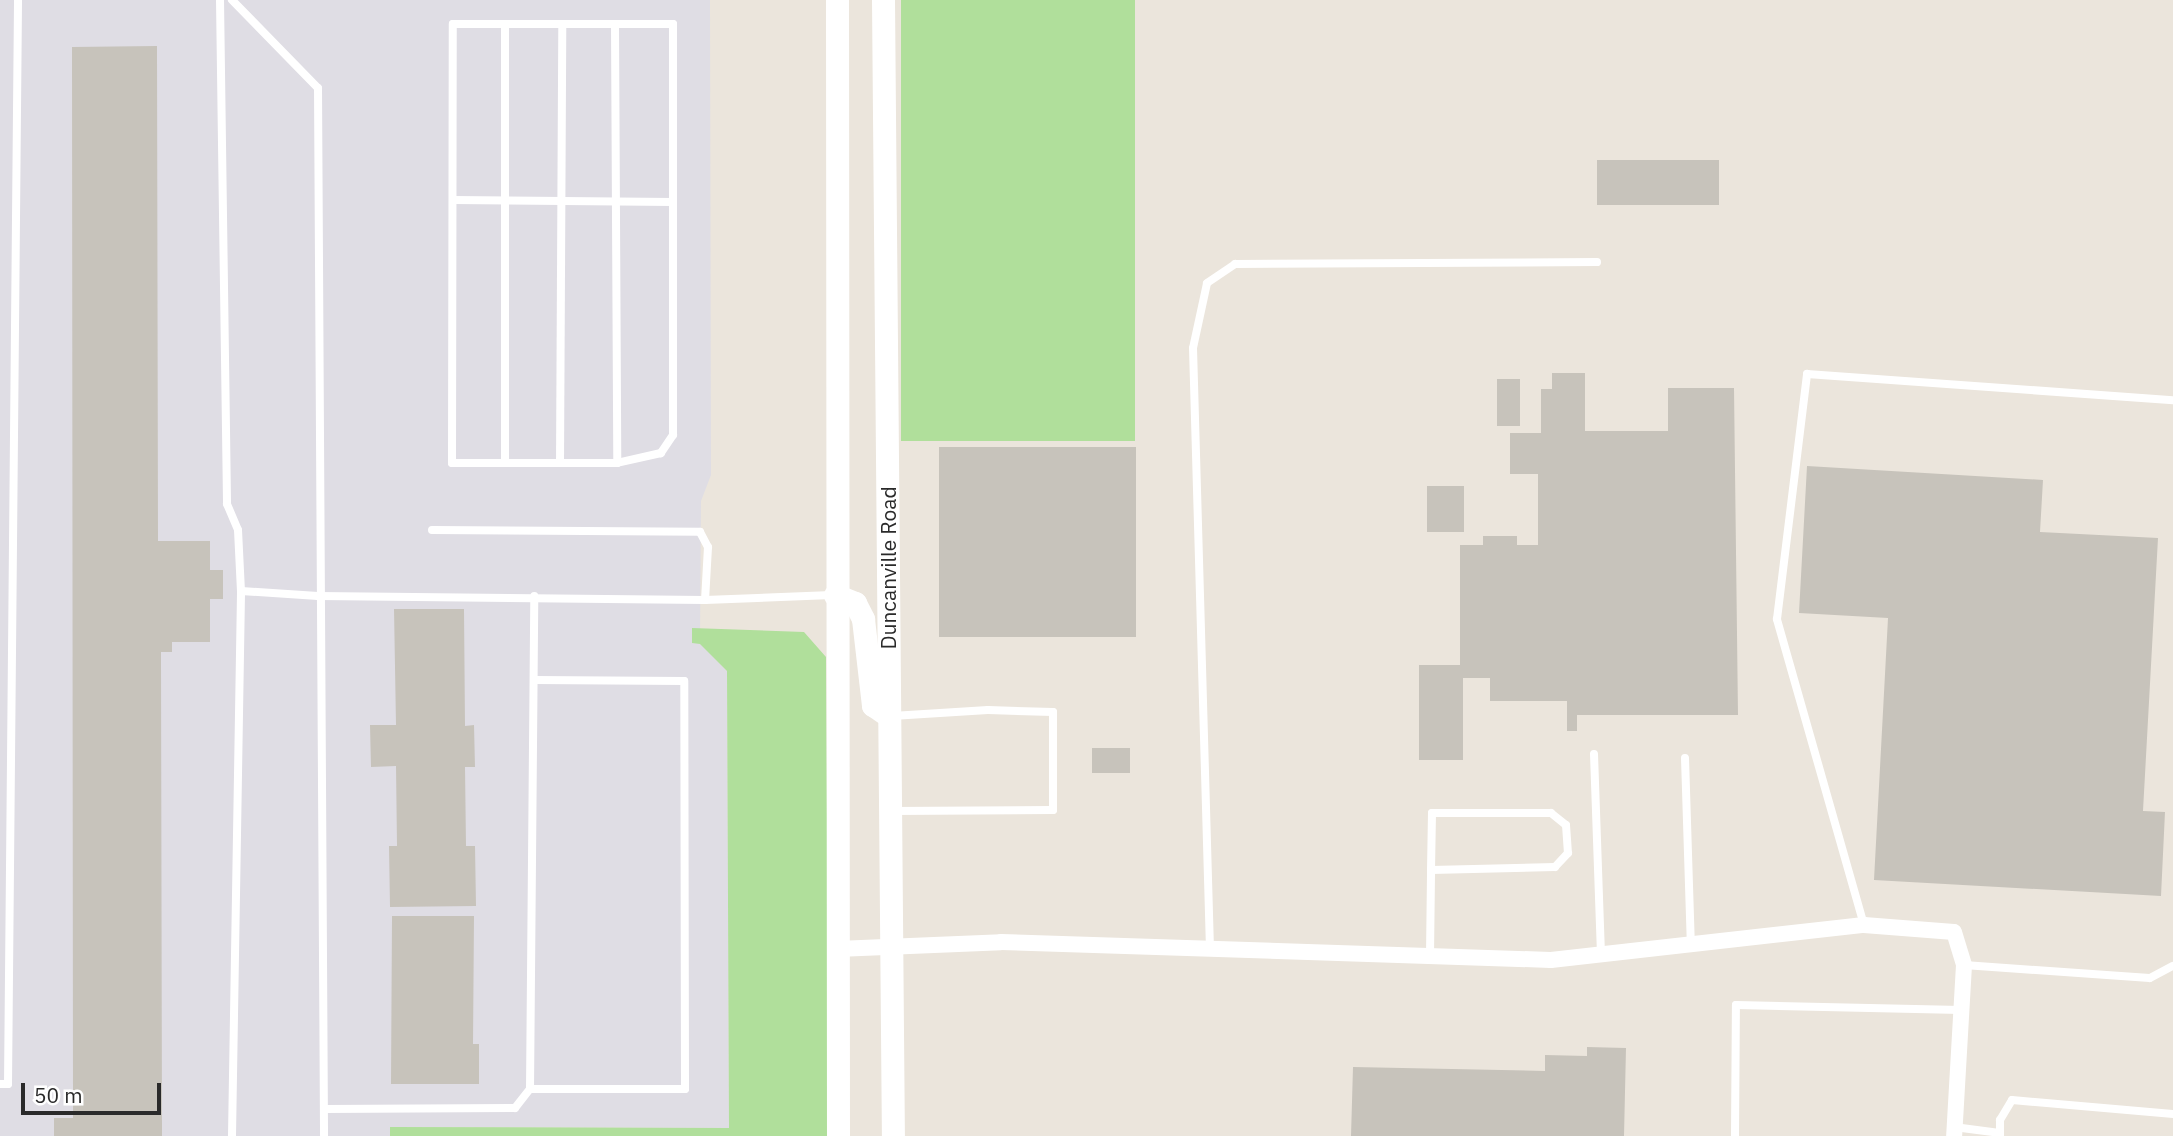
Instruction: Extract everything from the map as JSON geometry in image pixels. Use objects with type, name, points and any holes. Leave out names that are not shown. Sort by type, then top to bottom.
[{"type":"main road","points":[[837,0],[835,595],[838,1136]]},
{"type":"main road","name":"Duncanville Road","points":[[883,0],[893,1136]]},
{"type":"main road","points":[[835,595],[888,590]]},
{"type":"main road","points":[[835,595],[855,603],[863,620],[873,705],[888,716]]},
{"type":"street","points":[[837,949],[891,949],[1001,942],[1551,960],[1864,925],[1954,932],[1964,965],[1954,1132]]},
{"type":"lane","points":[[4,1084],[18,0]]},
{"type":"lane","points":[[220,0],[227,504],[238,530],[241,591],[232,1136]]},
{"type":"lane","points":[[232,0],[318,88],[318,596],[324,1136]]},
{"type":"lane","points":[[453,24],[562,24],[673,24],[673,435],[661,453],[617,463],[452,463],[453,24]]},
{"type":"lane","points":[[505,24],[505,463]]},
{"type":"lane","points":[[561,463],[562,24]]},
{"type":"lane","points":[[615,24],[617,463]]},
{"type":"lane","points":[[453,200],[673,202]]},
{"type":"lane","points":[[1210,949],[1193,348],[1207,283],[1235,264],[1597,262]]},
{"type":"lane","points":[[1864,925],[1777,620],[1807,374],[2173,400]]},
{"type":"lane","points":[[432,530],[700,533],[708,547],[705,600]]},
{"type":"lane","points":[[241,591],[318,596],[534,596],[705,600],[835,595]]},
{"type":"lane","points":[[324,1109],[515,1108],[530,1089],[534,596]]},
{"type":"lane","points":[[530,1089],[685,1089],[684,681],[534,680]]},
{"type":"lane","points":[[888,716],[988,710],[1053,712],[1054,810],[891,811]]},
{"type":"lane","points":[[1594,754],[1601,955]]},
{"type":"lane","points":[[1685,758],[1690,944]]},
{"type":"lane","points":[[1430,956],[1431,870],[1432,813],[1551,813],[1566,825],[1568,853],[1555,867],[1431,870]]},
{"type":"lane","points":[[1964,965],[2150,978],[2173,966]]},
{"type":"lane","points":[[1735,1136],[1736,1005],[1961,1010]]},
{"type":"lane","points":[[1954,1132],[2000,1135],[2000,1120],[2012,1100],[2173,1114]]},
{"type":"shaded area","points":[[0,0],[710,0],[711,475],[701,501],[700,643],[727,671],[729,1128],[391,1127],[390,1136],[0,1136]]},
{"type":"green space","points":[[901,0],[1135,0],[1135,441],[901,441]]},
{"type":"green space","points":[[692,628],[804,632],[826,657],[829,1136],[390,1136],[390,1127],[729,1128],[727,671],[700,644],[692,643]]},
{"type":"building","points":[[157,46],[158,541],[210,541],[210,570],[223,570],[223,599],[210,599],[210,642],[172,642],[172,652],[161,652],[162,1136],[54,1136],[54,1118],[73,1118],[72,47]]},
{"type":"building","points":[[1597,160],[1719,160],[1719,205],[1597,205]]},
{"type":"building","points":[[1552,373],[1585,373],[1585,431],[1668,431],[1668,388],[1734,388],[1738,715],[1577,715],[1577,731],[1567,731],[1567,701],[1490,701],[1490,678],[1463,678],[1463,760],[1419,760],[1419,665],[1460,665],[1460,545],[1483,545],[1483,536],[1517,536],[1517,545],[1538,545],[1538,474],[1510,474],[1510,433],[1541,433],[1541,389],[1552,389]]},
{"type":"building","points":[[1497,379],[1520,379],[1520,426],[1497,426]]},
{"type":"building","points":[[939,447],[1136,447],[1136,637],[939,637]]},
{"type":"building","points":[[1807,466],[2043,480],[2040,532],[2158,538],[2143,811],[2165,812],[2161,896],[1874,880],[1888,618],[1799,613]]},
{"type":"building","points":[[1427,486],[1464,486],[1464,532],[1427,532]]},
{"type":"building","points":[[394,609],[464,609],[465,726],[474,725],[475,767],[465,767],[466,846],[475,846],[476,906],[390,907],[389,846],[397,846],[396,766],[371,767],[370,725],[396,725]]},
{"type":"building","points":[[1092,748],[1130,748],[1130,773],[1092,773]]},
{"type":"building","points":[[392,916],[474,916],[473,1044],[479,1044],[479,1084],[391,1084]]},
{"type":"building","points":[[1587,1047],[1626,1048],[1624,1136],[1351,1136],[1353,1067],[1545,1071],[1545,1055],[1587,1056]]}]
